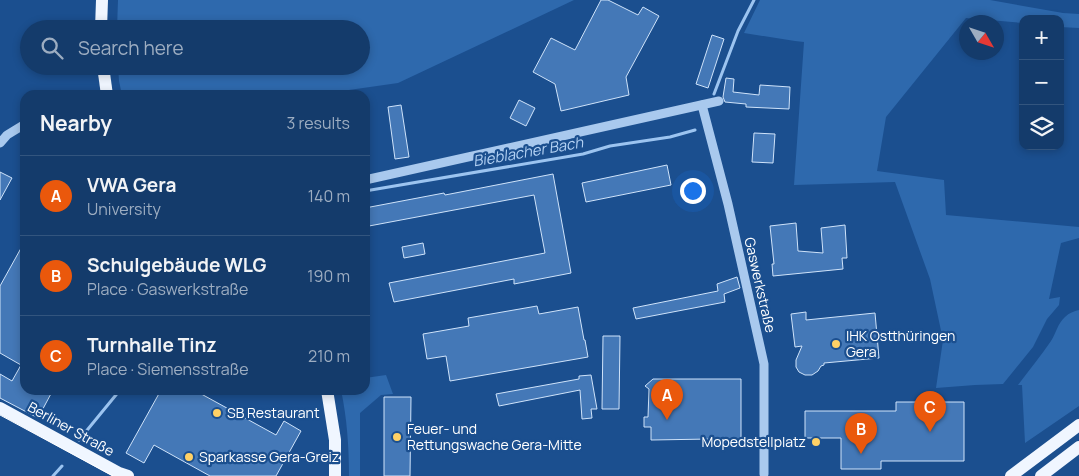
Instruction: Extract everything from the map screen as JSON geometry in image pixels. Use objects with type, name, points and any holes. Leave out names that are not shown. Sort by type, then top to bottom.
[{"type":"main road","points":[[101,20],[102,0]]},
{"type":"main road","points":[[104,75],[106,90]]},
{"type":"main road","points":[[328,395],[335,440],[335,476]]},
{"type":"main road","name":"Berliner Straße","points":[[0,408],[128,476]]},
{"type":"main road","points":[[1011,476],[1079,425]]},
{"type":"main road","points":[[1040,476],[1079,447]]},
{"type":"street","points":[[370,179],[719,101]]},
{"type":"street","name":"Gaswerkstraße","points":[[702,105],[728,204],[764,364],[764,474]]},
{"type":"street","points":[[0,143],[7,135],[20,127]]},
{"type":"shaded area","points":[[118,0],[574,0],[398,83],[349,90],[121,90],[119,75],[370,75],[370,20],[117,20]]},
{"type":"shaded area","points":[[760,0],[990,0],[1079,14],[1079,28],[1064,27],[1064,15],[1019,15],[1019,23],[1004,21],[1004,15],[959,15],[959,27],[886,117],[877,171],[944,180],[946,215],[1079,227],[1079,238],[1061,243],[1049,299],[1060,297],[1059,305],[1047,319],[1033,347],[1003,384],[936,388],[943,340],[930,279],[895,182],[794,185],[804,42],[744,33]]},
{"type":"shaded area","points":[[1079,310],[1079,406],[1025,443],[1022,385],[1018,385],[1051,341],[1063,319],[1070,313]]},
{"type":"shaded area","points":[[386,375],[393,394],[381,395],[360,413],[360,476],[349,476],[349,454],[342,395],[370,395],[370,377]]},
{"type":"building","points":[[601,0],[608,0],[638,15],[643,7],[659,16],[626,77],[629,95],[561,111],[555,84],[533,72],[551,38],[575,50]]},
{"type":"building","points":[[712,35],[724,39],[708,88],[696,84]]},
{"type":"building","points":[[726,78],[734,79],[733,92],[759,95],[760,85],[790,87],[789,109],[746,107],[746,104],[725,102],[723,97]]},
{"type":"building","points":[[519,100],[535,108],[526,126],[510,118]]},
{"type":"building","points":[[401,105],[409,157],[395,159],[388,107]]},
{"type":"building","points":[[754,133],[775,134],[773,163],[752,162]]},
{"type":"building","points":[[667,165],[671,185],[586,202],[582,183]]},
{"type":"building","points":[[0,172],[12,178],[0,200]]},
{"type":"building","points":[[553,174],[571,273],[514,284],[514,279],[394,302],[389,283],[545,253],[534,195],[370,226],[370,207],[444,193],[445,195]]},
{"type":"building","points":[[796,223],[798,251],[823,253],[821,228],[845,225],[847,258],[842,258],[843,269],[773,276],[772,264],[774,264],[770,226]]},
{"type":"building","points":[[423,243],[425,254],[404,258],[402,247]]},
{"type":"building","points":[[20,250],[20,364],[0,353],[0,286]]},
{"type":"building","points":[[737,277],[740,288],[724,294],[725,302],[636,319],[633,308],[718,291],[717,284]]},
{"type":"building","points":[[537,306],[539,314],[578,307],[588,357],[450,381],[446,356],[427,359],[423,334],[469,326],[468,318]]},
{"type":"building","name":"IHK Ostthüringen Gera","points":[[806,312],[806,320],[875,313],[879,358],[824,363],[812,375],[805,375],[799,372],[796,367],[796,360],[802,346],[795,347],[791,314]]},
{"type":"building","points":[[603,336],[620,336],[619,409],[602,409]]},
{"type":"building","points":[[20,367],[20,395],[50,395],[38,418],[0,398],[0,374],[12,381]]},
{"type":"building","points":[[591,375],[597,409],[591,409],[592,418],[582,419],[580,390],[499,406],[496,394],[579,379],[579,376]]},
{"type":"building","points":[[653,379],[741,379],[741,439],[731,439],[731,441],[727,441],[721,447],[715,441],[711,441],[711,439],[651,440],[651,427],[644,427],[644,417],[648,417],[649,389],[645,386]]},
{"type":"building","points":[[158,395],[203,395],[276,435],[284,421],[301,431],[276,476],[210,476],[154,445],[144,463],[126,453]]},
{"type":"building","name":"Feuer- und Rettungswache Gera-Mitte","points":[[384,397],[411,397],[410,476],[384,476]]},
{"type":"building","points":[[896,402],[964,402],[964,461],[881,461],[881,469],[841,469],[841,438],[805,438],[805,411],[896,411]]},
{"type":"waterway","name":"Bieblacher Bach","points":[[714,94],[738,31],[754,0]]},
{"type":"waterway","name":"Bieblacher Bach","points":[[370,190],[583,154],[610,146],[670,137],[695,130]]},
{"type":"waterway","name":"Bieblacher Bach","points":[[79,440],[116,395]]},
{"type":"waterway","name":"Bieblacher Bach","points":[[53,476],[62,466]]},
{"type":"tram line","points":[[0,415],[113,476]]},
{"type":"place","name":"IHK Ostthüringen Gera","points":[[836,344]]},
{"type":"place","name":"SB Restaurant","points":[[217,413]]},
{"type":"place","name":"VWA Gera","points":[[667,420]]},
{"type":"place","name":"Turnhalle Tinz","points":[[930,432]]},
{"type":"place","name":"Feuer- und Rettungswache Gera-Mitte","points":[[397,437]]},
{"type":"place","name":"Mopedstellplatz","points":[[816,442]]},
{"type":"place","name":"Schulgebäude WLG","points":[[861,454]]},
{"type":"place","name":"Sparkasse Gera-Greiz","points":[[189,457]]}]
